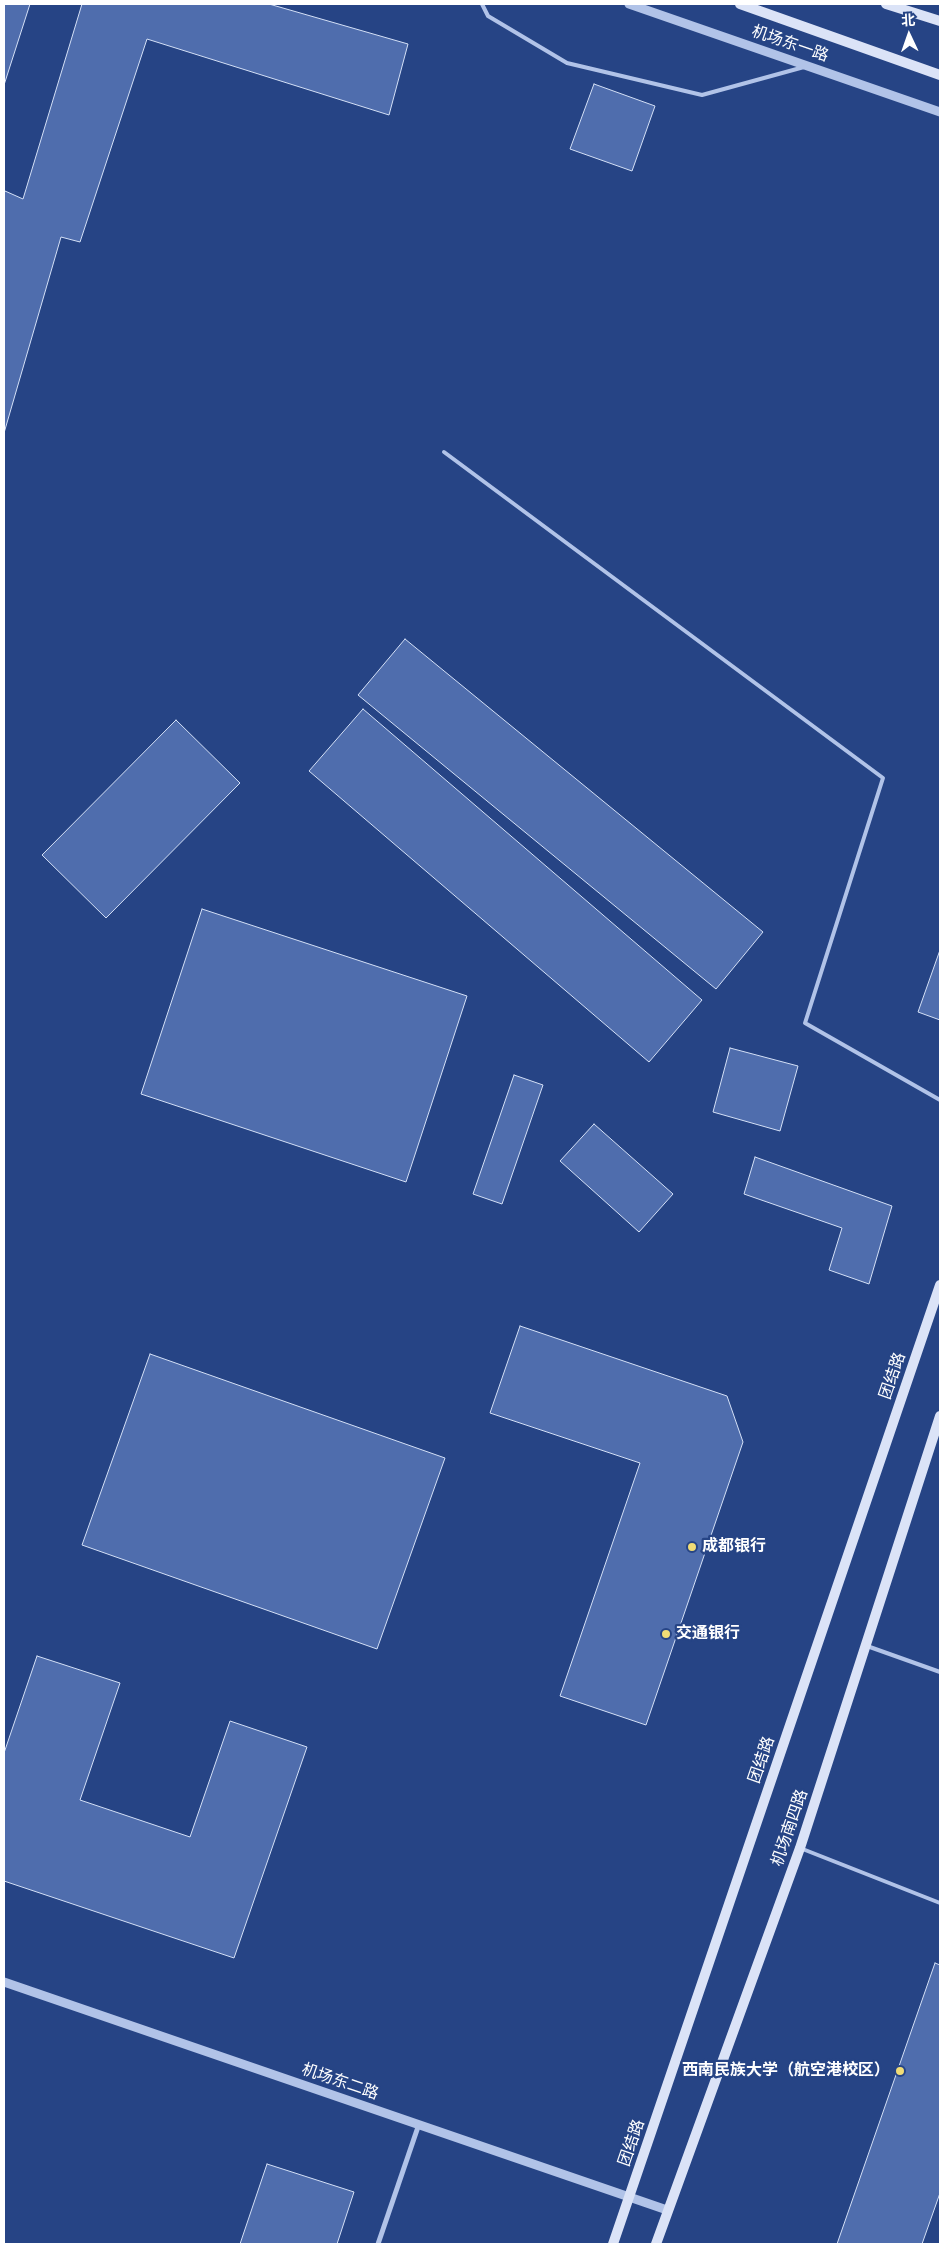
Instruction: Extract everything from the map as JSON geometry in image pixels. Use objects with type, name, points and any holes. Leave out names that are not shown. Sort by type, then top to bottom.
[{"type":"main road","points":[[740,4],[940,75]]},
{"type":"main road","points":[[886,4],[940,21]]},
{"type":"main road","name":"团结路","points":[[613,2244],[940,1285]]},
{"type":"main road","name":"机场南四路","points":[[656,2244],[800,1848],[940,1416]]},
{"type":"street","name":"机场东一路","points":[[629,4],[940,112]]},
{"type":"street","name":"机场东二路","points":[[4,1982],[667,2210]]},
{"type":"street","points":[[378,2244],[419,2124]]},
{"type":"lane","points":[[482,4],[488,16],[567,63],[702,95],[808,66]]},
{"type":"lane","points":[[444,452],[883,778],[805,1023],[940,1100]]},
{"type":"lane","points":[[865,1645],[940,1672]]},
{"type":"lane","points":[[800,1848],[940,1903]]},
{"type":"building","points":[[4,4],[30,4],[4,85]]},
{"type":"building","points":[[82,4],[269,4],[408,44],[389,115],[147,39],[80,242],[61,237],[4,433],[4,194],[5,191],[23,199]]},
{"type":"building","points":[[594,84],[655,106],[632,171],[570,149]]},
{"type":"building","points":[[405,639],[763,932],[716,989],[358,695]]},
{"type":"building","points":[[363,709],[702,1000],[649,1062],[309,771]]},
{"type":"building","points":[[176,720],[240,783],[106,918],[42,855]]},
{"type":"building","points":[[202,909],[467,996],[406,1182],[141,1094]]},
{"type":"building","points":[[940,950],[940,1020],[918,1012]]},
{"type":"building","points":[[730,1048],[798,1066],[780,1131],[713,1112]]},
{"type":"building","points":[[514,1075],[543,1085],[502,1204],[473,1194]]},
{"type":"building","points":[[594,1124],[673,1194],[639,1232],[560,1161]]},
{"type":"building","points":[[755,1157],[892,1206],[869,1284],[829,1270],[842,1228],[744,1194]]},
{"type":"building","points":[[520,1326],[727,1396],[743,1442],[646,1725],[560,1696],[640,1463],[490,1413]]},
{"type":"building","points":[[150,1354],[445,1458],[377,1649],[82,1545]]},
{"type":"building","points":[[37,1656],[120,1683],[80,1800],[190,1837],[230,1721],[307,1747],[234,1958],[4,1881],[4,1753]]},
{"type":"building","points":[[935,1963],[940,1965],[940,2193],[922,2244],[837,2244]]},
{"type":"building","points":[[267,2164],[354,2192],[337,2244],[240,2244]]},
{"type":"place","name":"成都银行","points":[[692,1547]]},
{"type":"place","name":"交通银行","points":[[666,1634]]},
{"type":"place","name":"西南民族大学（航空港校区）","points":[[900,2071]]}]
